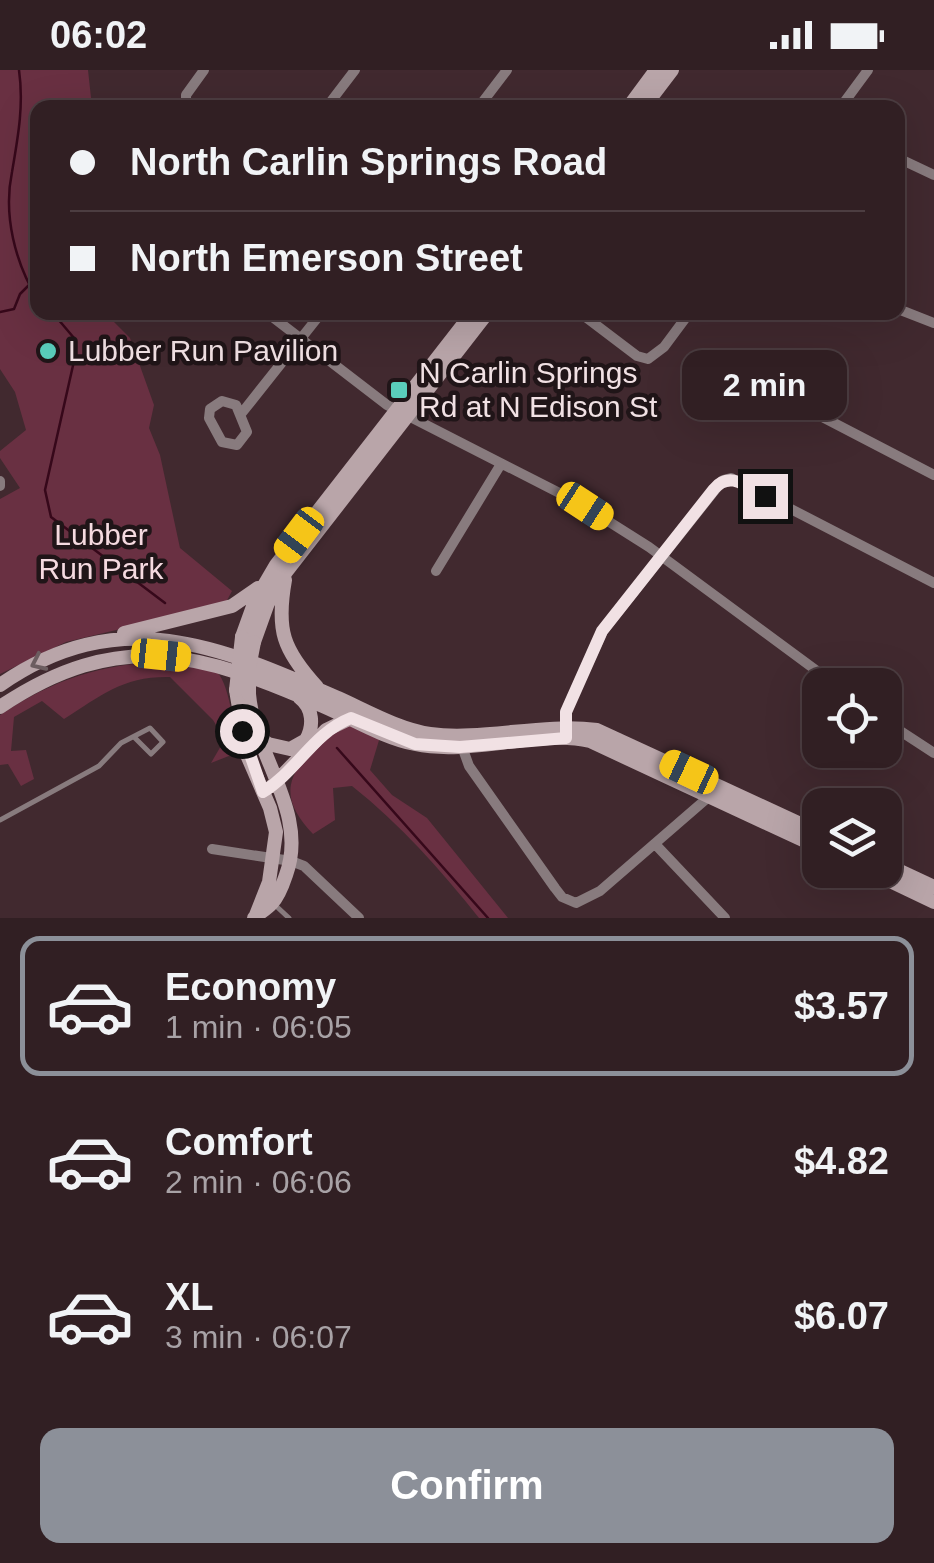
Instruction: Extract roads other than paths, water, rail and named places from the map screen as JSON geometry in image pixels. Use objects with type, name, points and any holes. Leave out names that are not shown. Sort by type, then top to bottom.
[{"type":"main road","points":[[634,100],[656,70]]},
{"type":"main road","points":[[649,100],[672,70]]},
{"type":"main road","points":[[248,639],[286,572],[467,320]]},
{"type":"main road","points":[[0,685],[44,660],[232,606],[266,581],[481,320]]},
{"type":"main road","points":[[286,572],[280,620],[283,638],[292,659],[321,691]]},
{"type":"main road","points":[[255,917],[273,902],[291,861],[292,829],[248,755],[242,692],[248,668],[248,639],[266,581]]},
{"type":"main road","points":[[94,643],[154,638],[204,645],[410,729],[460,741]]},
{"type":"main road","points":[[0,707],[61,672],[99,661],[142,655],[192,658],[291,692],[415,744],[567,732],[802,827]]},
{"type":"main road","points":[[242,692],[270,788],[276,832],[274,860],[255,917]]},
{"type":"main road","points":[[257,736],[268,744],[290,749],[306,740],[311,726],[310,710],[306,702],[291,692]]},
{"type":"main road","points":[[270,788],[326,730],[351,718]]},
{"type":"main road","points":[[715,791],[802,838]]},
{"type":"main road","points":[[902,872],[934,887]]},
{"type":"main road","points":[[902,887],[934,902]]},
{"type":"street","points":[[186,100],[204,70]]},
{"type":"street","points":[[332,100],[355,70]]},
{"type":"street","points":[[484,100],[507,70]]},
{"type":"street","points":[[846,100],[868,70]]},
{"type":"street","points":[[905,162],[934,176]]},
{"type":"street","points":[[905,312],[934,323]]},
{"type":"street","points":[[277,320],[387,405],[585,506],[662,556],[813,668]]},
{"type":"street","points":[[241,414],[316,320]]},
{"type":"street","points":[[589,320],[637,356],[648,359],[664,347],[684,320]]},
{"type":"street","points":[[782,396],[934,475]]},
{"type":"street","points":[[230,401],[241,414],[247,432],[243,440],[229,446],[222,442],[209,418],[210,409],[230,401]]},
{"type":"street","points":[[436,572],[501,464]]},
{"type":"street","points":[[567,732],[566,712],[602,631],[720,482],[728,478],[934,583]]},
{"type":"street","points":[[902,732],[934,752]]},
{"type":"street","points":[[460,741],[469,766],[555,888],[562,897],[576,903],[600,891],[715,791]]},
{"type":"street","points":[[655,844],[726,918]]},
{"type":"street","points":[[212,849],[291,861],[310,870],[359,918]]},
{"type":"lane","points":[[0,820],[99,766],[121,743],[134,736],[150,728],[163,742],[151,754],[134,736]]},
{"type":"lane","points":[[273,902],[289,918]]},
{"type":"waterway","points":[[19,70],[21,108],[9,205],[17,255],[30,284]]},
{"type":"waterway","points":[[0,312],[14,309],[29,285]]},
{"type":"waterway","points":[[59,320],[74,338],[74,361],[45,490],[51,517],[165,603]]},
{"type":"waterway","points":[[337,748],[488,918]]},
{"type":"place","name":"Lubber Run Pavilion","points":[[48,351]]},
{"type":"place","name":"N Carlin Springs Rd at N Edison St","points":[[399,390]]},
{"type":"park label","name":"Lubber Run Park","points":[[101,552]]}]
